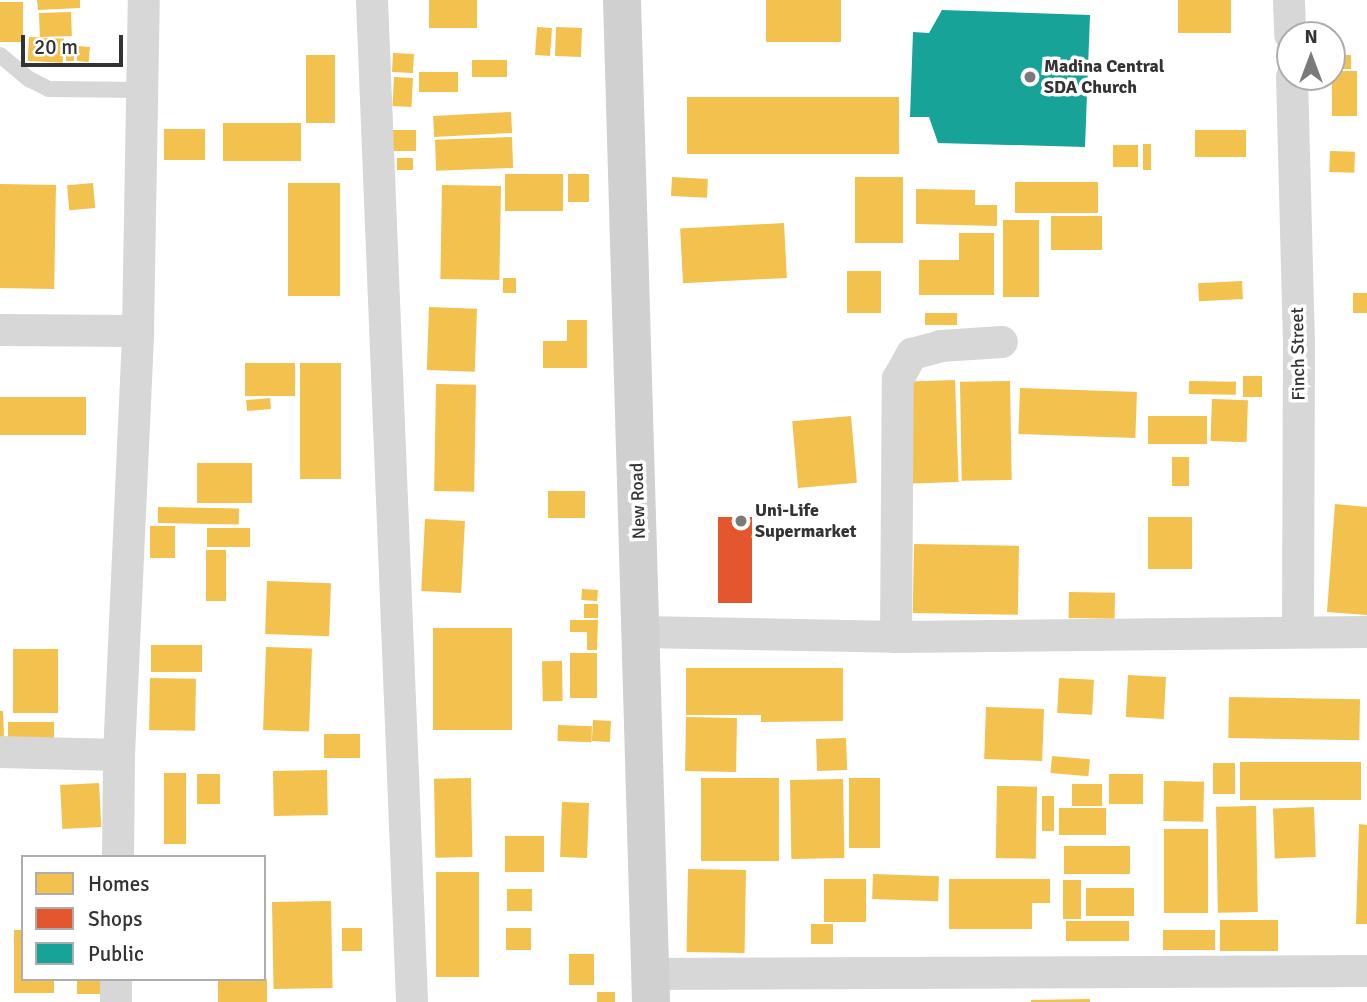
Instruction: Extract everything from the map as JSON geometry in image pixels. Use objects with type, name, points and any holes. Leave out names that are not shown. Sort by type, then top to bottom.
[{"type":"street","points":[[118,855],[119,755],[138,331],[144,0]]},
{"type":"street","points":[[372,0],[412,1002]]},
{"type":"street","name":"New Road","points":[[622,0],[650,988]]},
{"type":"street","points":[[1289,0],[1290,21]]},
{"type":"street","name":"Finch Street","points":[[1292,91],[1299,340],[1298,631]]},
{"type":"street","points":[[0,330],[138,331]]},
{"type":"street","points":[[896,637],[898,379],[912,354],[941,346],[1002,342]]},
{"type":"street","points":[[642,632],[896,637],[1367,632]]},
{"type":"street","points":[[0,752],[119,755]]},
{"type":"street","points":[[650,988],[1367,971]]},
{"type":"street","points":[[116,981],[116,1002]]},
{"type":"lane","points":[[0,55],[29,79],[49,89],[144,90]]},
{"type":"building: Homes","points":[[37,0],[80,0],[80,8],[38,10]]},
{"type":"building: Homes","points":[[429,0],[477,0],[477,28],[429,28]]},
{"type":"building: Homes","points":[[766,0],[841,0],[841,42],[766,42]]},
{"type":"building: Homes","points":[[1178,0],[1231,0],[1231,33],[1178,33]]},
{"type":"building: Homes","points":[[0,2],[23,2],[23,42],[0,42]]},
{"type":"building: Homes","points":[[71,12],[72,36],[40,37],[39,13]]},
{"type":"building: Homes","points":[[537,27],[552,28],[550,56],[535,55]]},
{"type":"building: Homes","points":[[556,27],[582,28],[581,57],[555,56]]},
{"type":"building: Homes","points":[[29,37],[64,39],[63,63],[28,61]]},
{"type":"building: Homes","points":[[66,46],[74,46],[74,61],[66,61]]},
{"type":"building: Homes","points":[[78,46],[90,47],[89,62],[77,61]]},
{"type":"building: Homes","points":[[393,53],[414,54],[413,73],[392,72]]},
{"type":"building: Homes","points":[[306,55],[335,55],[335,123],[306,123]]},
{"type":"building: Homes","points":[[1346,55],[1351,55],[1351,69],[1346,69]]},
{"type":"building: Homes","points":[[472,60],[507,60],[507,77],[472,77]]},
{"type":"building: Homes","points":[[1346,71],[1357,71],[1357,116],[1332,116],[1332,91],[1346,91]]},
{"type":"building: Homes","points":[[419,72],[458,72],[458,92],[419,92]]},
{"type":"building: Homes","points":[[394,77],[413,78],[411,107],[392,106]]},
{"type":"building: Homes","points":[[687,97],[899,97],[899,154],[687,154]]},
{"type":"building: Homes","points":[[511,112],[512,133],[434,137],[433,116]]},
{"type":"building: Homes","points":[[223,123],[301,123],[301,161],[223,161]]},
{"type":"building: Homes","points":[[164,129],[205,129],[205,160],[164,160]]},
{"type":"building: Homes","points":[[393,130],[416,130],[416,151],[393,151]]},
{"type":"building: Homes","points":[[1195,130],[1246,130],[1246,157],[1195,157]]},
{"type":"building: Homes","points":[[512,137],[513,168],[436,171],[435,140]]},
{"type":"building: Homes","points":[[1143,144],[1151,144],[1151,170],[1143,170]]},
{"type":"building: Homes","points":[[1113,145],[1138,145],[1138,167],[1113,167]]},
{"type":"building: Homes","points":[[1330,151],[1355,152],[1354,173],[1329,172]]},
{"type":"building: Homes","points":[[397,158],[413,158],[413,170],[397,170]]},
{"type":"building: Homes","points":[[505,174],[563,174],[563,211],[505,211]]},
{"type":"building: Homes","points":[[568,174],[589,174],[589,202],[568,202]]},
{"type":"building: Homes","points":[[672,177],[708,179],[707,198],[671,196]]},
{"type":"building: Homes","points":[[855,177],[903,177],[903,243],[855,243]]},
{"type":"building: Homes","points":[[1015,182],[1098,182],[1098,213],[1015,213]]},
{"type":"building: Homes","points":[[93,183],[95,208],[69,210],[67,185]]},
{"type":"building: Homes","points":[[288,183],[340,183],[340,296],[288,296]]},
{"type":"building: Homes","points":[[0,184],[56,185],[54,289],[0,288]]},
{"type":"building: Homes","points":[[442,185],[501,186],[499,280],[440,279]]},
{"type":"building: Homes","points":[[916,189],[975,190],[975,205],[997,205],[997,226],[916,224]]},
{"type":"building: Homes","points":[[1051,216],[1102,216],[1102,250],[1051,250]]},
{"type":"building: Homes","points":[[1003,220],[1039,220],[1039,297],[1003,297]]},
{"type":"building: Homes","points":[[784,223],[787,278],[683,283],[680,228]]},
{"type":"building: Homes","points":[[959,233],[994,233],[994,295],[919,295],[919,260],[959,260]]},
{"type":"building: Homes","points":[[847,271],[881,271],[881,313],[847,313]]},
{"type":"building: Homes","points":[[503,278],[516,278],[516,293],[503,293]]},
{"type":"building: Homes","points":[[1242,281],[1243,299],[1199,301],[1198,283]]},
{"type":"building: Homes","points":[[1353,293],[1367,293],[1367,313],[1353,313]]},
{"type":"building: Homes","points":[[429,307],[477,309],[475,372],[427,370]]},
{"type":"building: Homes","points":[[925,313],[957,313],[957,325],[925,325]]},
{"type":"building: Homes","points":[[567,320],[587,320],[587,368],[543,368],[543,341],[567,341]]},
{"type":"building: Homes","points":[[245,363],[295,363],[295,396],[245,396]]},
{"type":"building: Homes","points":[[300,363],[341,363],[341,479],[300,479]]},
{"type":"building: Homes","points":[[1243,376],[1262,376],[1262,397],[1243,397]]},
{"type":"building: Homes","points":[[955,380],[959,482],[913,484],[909,382]]},
{"type":"building: Homes","points":[[1010,381],[1012,480],[962,481],[960,382]]},
{"type":"building: Homes","points":[[1189,381],[1236,382],[1236,395],[1189,394]]},
{"type":"building: Homes","points":[[436,384],[476,385],[474,492],[434,491]]},
{"type":"building: Homes","points":[[1020,388],[1137,392],[1135,438],[1018,434]]},
{"type":"building: Homes","points":[[0,397],[86,397],[86,435],[0,435]]},
{"type":"building: Homes","points":[[270,398],[271,409],[247,411],[246,400]]},
{"type":"building: Homes","points":[[1212,399],[1248,400],[1247,442],[1211,441]]},
{"type":"building: Homes","points":[[851,416],[857,483],[798,488],[792,421]]},
{"type":"building: Homes","points":[[1148,416],[1207,416],[1207,444],[1148,444]]},
{"type":"building: Homes","points":[[1172,457],[1189,457],[1189,486],[1172,486]]},
{"type":"building: Homes","points":[[197,463],[252,463],[252,503],[197,503]]},
{"type":"building: Homes","points":[[548,491],[585,491],[585,518],[548,518]]},
{"type":"building: Homes","points":[[1335,504],[1367,507],[1367,615],[1327,612]]},
{"type":"building: Homes","points":[[158,507],[239,508],[239,524],[158,523]]},
{"type":"building: Homes","points":[[1148,517],[1192,517],[1192,569],[1148,569]]},
{"type":"building: Homes","points":[[425,519],[465,521],[461,593],[421,591]]},
{"type":"building: Homes","points":[[150,526],[175,526],[175,558],[150,558]]},
{"type":"building: Homes","points":[[207,528],[250,528],[250,547],[207,547]]},
{"type":"building: Homes","points":[[914,544],[1019,546],[1018,615],[913,613]]},
{"type":"building: Homes","points":[[206,550],[226,550],[226,601],[206,601]]},
{"type":"building: Homes","points":[[267,581],[331,583],[329,636],[265,634]]},
{"type":"building: Homes","points":[[582,589],[598,590],[597,601],[581,600]]},
{"type":"building: Homes","points":[[1069,592],[1115,593],[1115,619],[1069,618]]},
{"type":"building: Homes","points":[[584,604],[598,604],[598,618],[584,618]]},
{"type":"building: Homes","points":[[570,620],[598,620],[597,650],[587,650],[587,632],[570,632]]},
{"type":"building: Homes","points":[[433,628],[512,628],[512,730],[433,730]]},
{"type":"building: Homes","points":[[151,645],[202,645],[202,672],[151,672]]},
{"type":"building: Homes","points":[[266,647],[312,649],[309,732],[263,730]]},
{"type":"building: Homes","points":[[13,649],[58,649],[58,713],[13,713]]},
{"type":"building: Homes","points":[[570,653],[597,653],[597,698],[570,698]]},
{"type":"building: Homes","points":[[542,661],[562,661],[563,701],[543,701]]},
{"type":"building: Homes","points":[[686,668],[843,668],[843,721],[761,722],[761,715],[686,715]]},
{"type":"building: Homes","points":[[1128,675],[1166,677],[1164,719],[1126,717]]},
{"type":"building: Homes","points":[[150,678],[196,679],[195,731],[149,730]]},
{"type":"building: Homes","points":[[1059,678],[1094,680],[1092,715],[1057,713]]},
{"type":"building: Homes","points":[[1229,697],[1360,699],[1359,740],[1228,738]]},
{"type":"building: Homes","points":[[986,707],[1044,709],[1042,761],[984,759]]},
{"type":"building: Homes","points":[[0,711],[3,711],[4,738],[0,738]]},
{"type":"building: Homes","points":[[686,717],[737,718],[736,772],[685,771]]},
{"type":"building: Homes","points":[[593,720],[611,721],[610,742],[592,741]]},
{"type":"building: Homes","points":[[8,722],[54,722],[54,744],[8,744]]},
{"type":"building: Homes","points":[[558,725],[592,726],[591,742],[557,741]]},
{"type":"building: Homes","points":[[324,734],[360,734],[360,758],[324,758]]},
{"type":"building: Homes","points":[[846,738],[847,770],[817,771],[816,739]]},
{"type":"building: Homes","points":[[1052,756],[1090,759],[1088,776],[1051,773]]},
{"type":"building: Homes","points":[[1240,762],[1361,762],[1361,800],[1240,800]]},
{"type":"building: Homes","points":[[1213,763],[1235,763],[1235,794],[1213,794]]},
{"type":"building: Homes","points":[[327,770],[328,815],[274,816],[273,771]]},
{"type":"building: Homes","points":[[164,773],[186,773],[186,844],[164,844]]},
{"type":"building: Homes","points":[[197,774],[220,774],[220,804],[197,804]]},
{"type":"building: Homes","points":[[1109,774],[1143,774],[1143,804],[1109,804]]},
{"type":"building: Homes","points":[[471,778],[472,857],[435,858],[434,779]]},
{"type":"building: Homes","points":[[701,778],[779,778],[779,861],[701,861]]},
{"type":"building: Homes","points":[[849,778],[880,778],[880,848],[849,848]]},
{"type":"building: Homes","points":[[843,779],[844,858],[791,859],[790,780]]},
{"type":"building: Homes","points":[[1164,781],[1204,782],[1203,822],[1163,821]]},
{"type":"building: Homes","points":[[99,783],[101,827],[62,829],[60,785]]},
{"type":"building: Homes","points":[[1072,784],[1102,784],[1102,806],[1072,806]]},
{"type":"building: Homes","points":[[997,786],[1037,787],[1036,859],[996,858]]},
{"type":"building: Homes","points":[[1042,796],[1054,796],[1054,831],[1042,831]]},
{"type":"building: Homes","points":[[562,802],[589,803],[587,858],[560,857]]},
{"type":"building: Homes","points":[[1256,806],[1258,912],[1218,913],[1216,807]]},
{"type":"building: Homes","points":[[1314,807],[1316,857],[1275,858],[1273,808]]},
{"type":"building: Homes","points":[[1059,808],[1106,808],[1106,835],[1059,835]]},
{"type":"building: Homes","points":[[1359,824],[1367,825],[1367,924],[1356,924]]},
{"type":"building: Homes","points":[[1164,829],[1208,829],[1208,913],[1164,913]]},
{"type":"building: Homes","points":[[505,836],[544,836],[544,872],[505,872]]},
{"type":"building: Homes","points":[[1064,846],[1130,846],[1130,874],[1064,874]]},
{"type":"building: Homes","points":[[688,869],[746,870],[745,953],[687,952]]},
{"type":"building: Homes","points":[[436,872],[479,872],[479,977],[436,977]]},
{"type":"building: Homes","points":[[873,874],[939,876],[938,901],[872,899]]},
{"type":"building: Homes","points":[[824,879],[866,879],[866,922],[824,922]]},
{"type":"building: Homes","points":[[949,879],[1050,879],[1050,903],[1032,903],[1032,929],[949,929]]},
{"type":"building: Homes","points":[[1063,880],[1081,880],[1081,919],[1063,919]]},
{"type":"building: Homes","points":[[1086,888],[1134,888],[1134,916],[1086,916]]},
{"type":"building: Homes","points":[[507,889],[532,889],[532,911],[507,911]]},
{"type":"building: Homes","points":[[331,901],[333,988],[274,989],[272,902]]},
{"type":"building: Homes","points":[[1220,920],[1278,920],[1278,951],[1220,951]]},
{"type":"building: Homes","points":[[1066,921],[1129,921],[1129,941],[1066,941]]},
{"type":"building: Homes","points":[[811,924],[833,924],[833,944],[811,944]]},
{"type":"building: Homes","points":[[342,928],[362,928],[362,951],[342,951]]},
{"type":"building: Homes","points":[[506,928],[531,928],[531,950],[506,950]]},
{"type":"building: Homes","points":[[14,930],[21,930],[21,981],[54,981],[54,993],[14,993]]},
{"type":"building: Homes","points":[[1163,930],[1215,930],[1215,950],[1163,950]]},
{"type":"building: Homes","points":[[569,954],[594,954],[594,985],[569,985]]},
{"type":"building: Homes","points":[[267,979],[267,1002],[218,1002],[218,981]]},
{"type":"building: Homes","points":[[77,981],[104,981],[104,994],[77,994]]},
{"type":"building: Homes","points":[[597,992],[615,992],[615,1002],[597,1002]]},
{"type":"building: Homes","points":[[1090,999],[1090,1002],[1031,1002],[1031,1000]]},
{"type":"building: Shops","points":[[718,517],[752,517],[752,603],[718,603]]},
{"type":"building: Public","points":[[942,10],[1090,15],[1085,147],[938,143],[929,117],[910,117],[913,32],[929,33]]},
{"type":"place","name":"Madina Central SDA Church","points":[[1030,77]]},
{"type":"place","name":"Uni-Life Supermarket","points":[[741,521]]}]
